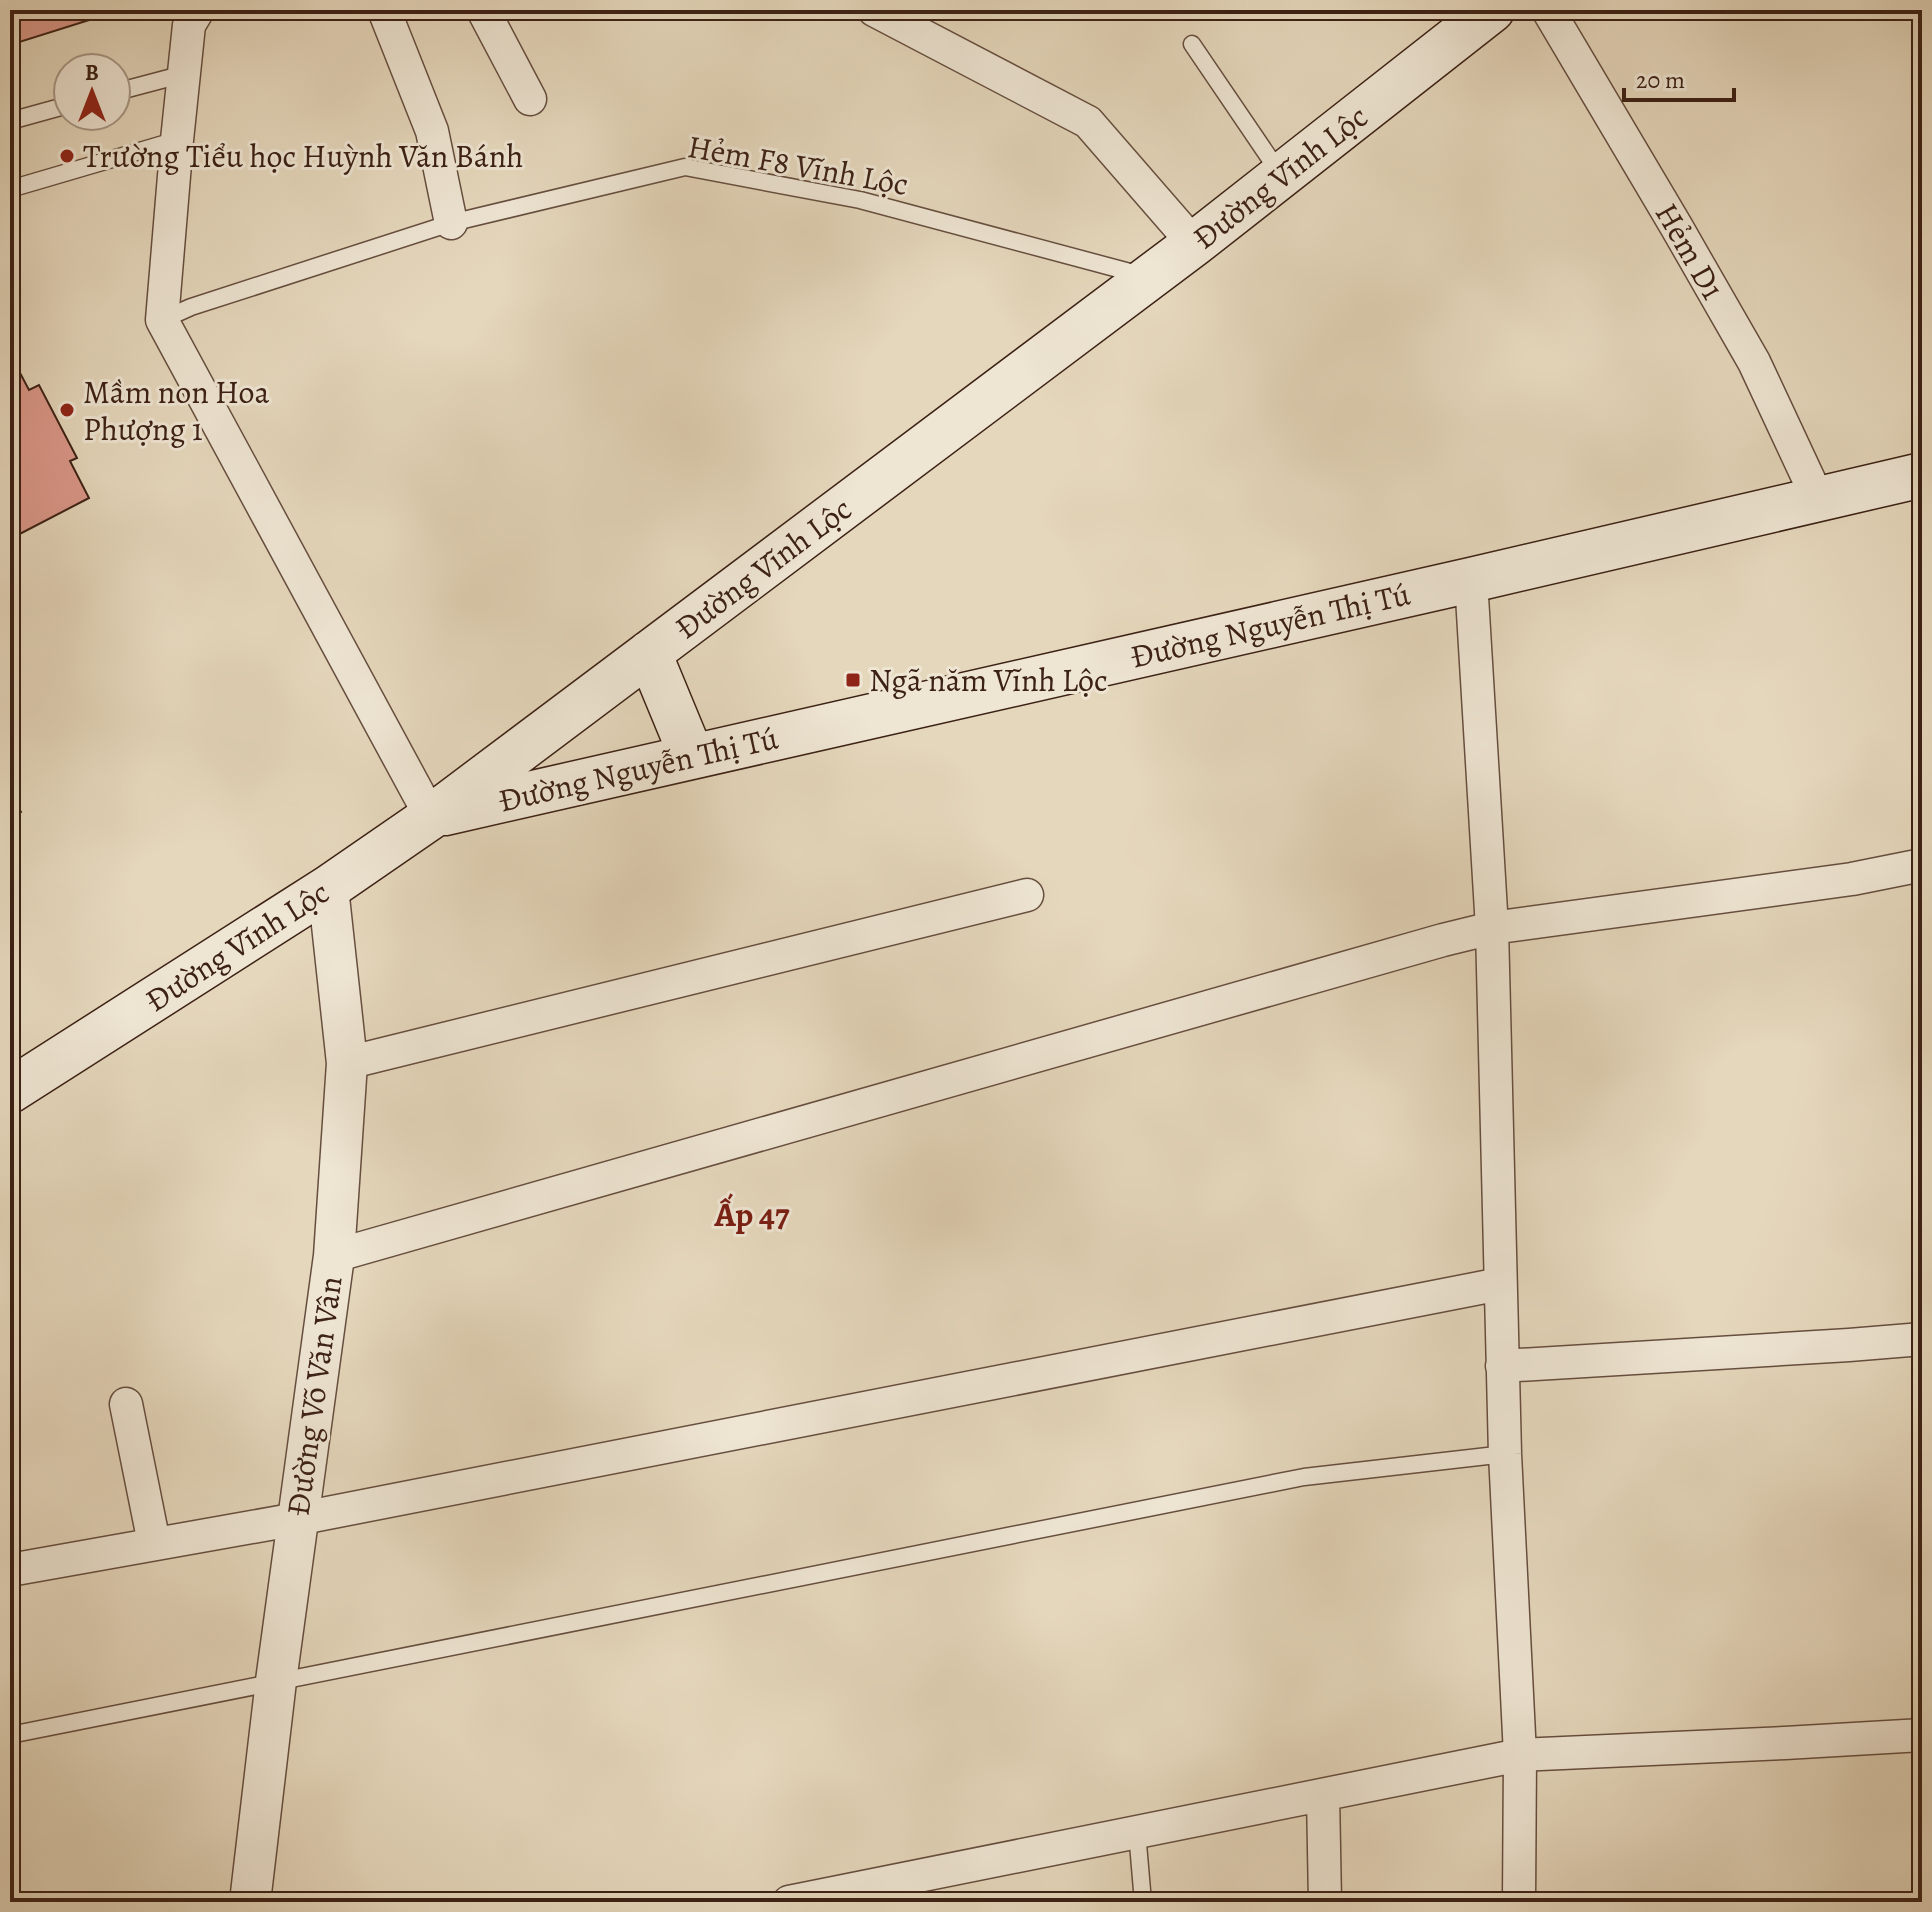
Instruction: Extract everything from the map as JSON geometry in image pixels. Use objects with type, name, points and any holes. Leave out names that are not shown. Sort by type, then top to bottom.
[{"type":"main road","name":"Đường Vĩnh Lộc","points":[[10,1091],[328,888],[431,817],[1194,244],[1492,10]]},
{"type":"main road","name":"Đường Nguyễn Thị Tú","points":[[431,817],[1922,475]]},
{"type":"main road","points":[[649,653],[692,757]]},
{"type":"street","points":[[198,10],[189,25],[162,320],[431,817]]},
{"type":"street","points":[[384,10],[432,131],[451,223]]},
{"type":"street","points":[[483,10],[530,99]]},
{"type":"street","points":[[874,10],[1088,122],[1194,244]]},
{"type":"street","name":"Hẻm D1","points":[[1548,10],[1754,362],[1818,499]]},
{"type":"street","points":[[1471,580],[1492,928],[1502,1366],[1520,1755],[1519,1902]]},
{"type":"street","points":[[334,1256],[1492,928],[1852,879],[1922,865]]},
{"type":"street","name":"Đường Võ Văn Vân","points":[[250,1902],[297,1519],[334,1256],[347,1063],[328,888]]},
{"type":"street","points":[[347,1063],[1027,895]]},
{"type":"street","points":[[10,1570],[297,1519],[1500,1284]]},
{"type":"street","points":[[1502,1366],[1922,1339]]},
{"type":"street","points":[[126,1404],[154,1543]]},
{"type":"street","points":[[789,1902],[1520,1755],[1922,1735]]},
{"type":"street","points":[[1323,1795],[1325,1902]]},
{"type":"lane","points":[[1192,44],[1282,176]]},
{"type":"lane","points":[[132,88],[184,74]]},
{"type":"lane","points":[[10,121],[52,109]]},
{"type":"lane","points":[[10,189],[177,140]]},
{"type":"lane","name":"Hẻm F8 Vĩnh Lộc","points":[[162,320],[191,307],[451,223],[685,167],[860,200],[1150,277]]},
{"type":"lane","points":[[10,1735],[1304,1477],[1505,1454]]},
{"type":"lane","points":[[1137,1832],[1143,1902]]},
{"type":"building","points":[[10,10],[121,10],[10,45]]},
{"type":"building","points":[[10,354],[29,390],[39,385],[77,458],[70,461],[89,498],[10,539]]},
{"type":"building","points":[[10,794],[21,812],[10,819]]},
{"type":"place","name":"Trường Tiểu học Huỳnh Văn Bánh","points":[[67,156]]},
{"type":"place","name":"Mầm non Hoa Phượng 1","points":[[67,410]]},
{"type":"place","name":"Ngã năm Vĩnh Lộc","points":[[853,680]]},
{"type":"district","name":"Ấp 47","points":[[752,1214]]}]
